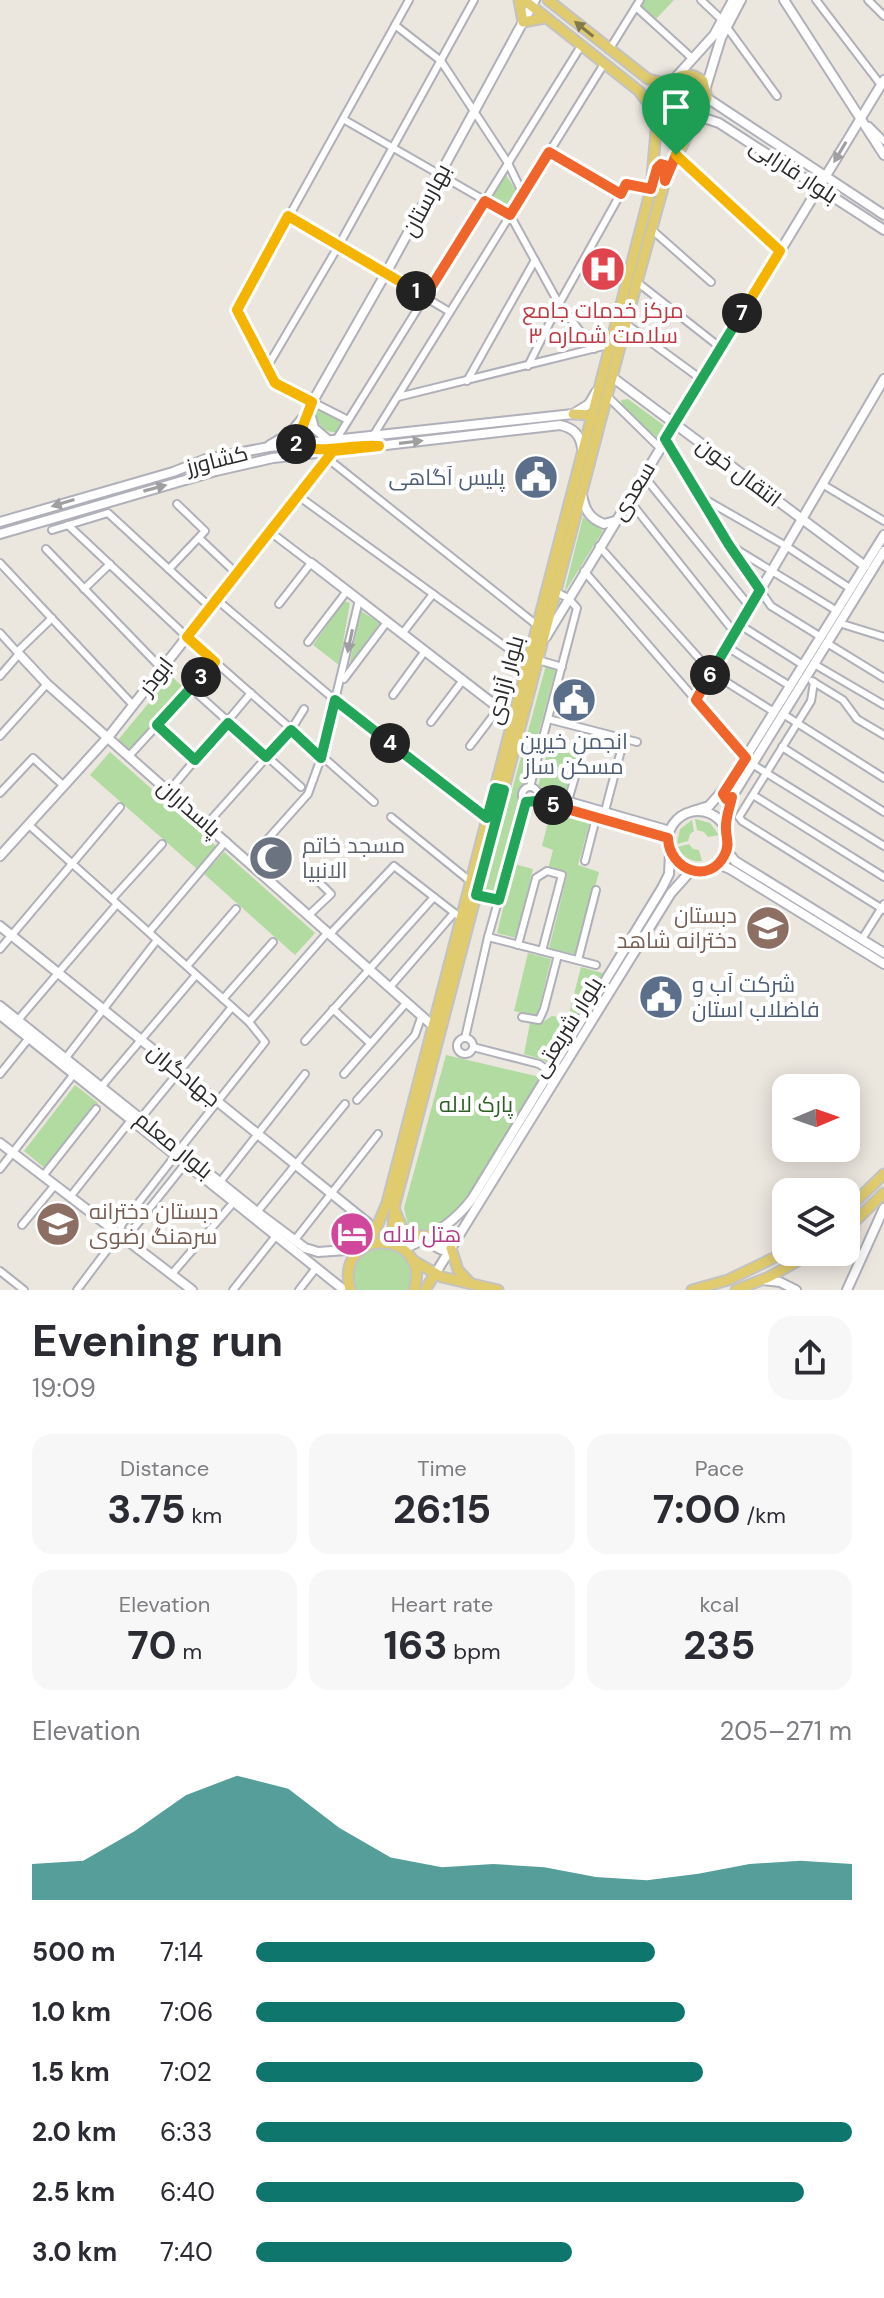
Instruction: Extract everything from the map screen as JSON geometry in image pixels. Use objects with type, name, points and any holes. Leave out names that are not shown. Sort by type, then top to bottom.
[{"type":"main road","points":[[706,87],[733,0]]},
{"type":"main road","points":[[657,117],[659,102],[669,84],[741,0]]},
{"type":"main road","points":[[784,0],[841,88],[858,123],[884,155]]},
{"type":"main road","points":[[547,19],[539,17],[523,22],[527,2],[639,91],[661,128],[670,135],[688,134],[695,128],[707,98],[703,81],[691,74],[677,76]]},
{"type":"main road","points":[[552,2],[648,79],[669,84]]},
{"type":"main road","name":"بهارستان","points":[[296,443],[310,405],[523,22]]},
{"type":"main road","points":[[714,35],[704,56],[710,58],[718,47]]},
{"type":"main road","points":[[639,91],[648,86],[648,79]]},
{"type":"main road","name":"سعدی","points":[[543,643],[599,546],[882,87]]},
{"type":"main road","name":"بلوار فارابی","points":[[707,98],[884,215]]},
{"type":"main road","points":[[719,123],[718,117],[725,110]]},
{"type":"main road","name":"بلوار آزادی","points":[[347,1290],[350,1263],[365,1247],[387,1203],[457,915],[499,789],[533,661],[538,626],[652,185],[657,117]]},
{"type":"main road","name":"بلوار فارابی","points":[[701,117],[719,123],[884,230]]},
{"type":"main road","name":"بلوار آزادی","points":[[399,1247],[393,1225],[395,1204],[476,895],[513,719],[533,661],[543,643],[665,181],[688,134]]},
{"type":"main road","points":[[652,185],[661,164],[667,170],[665,181]]},
{"type":"main road","points":[[573,414],[589,404],[605,369]]},
{"type":"main road","name":"انتقال خون","points":[[612,377],[865,566]]},
{"type":"main road","points":[[696,700],[884,379]]},
{"type":"main road","points":[[310,405],[314,428],[332,440]]},
{"type":"main road","points":[[263,448],[289,434],[310,405]]},
{"type":"main road","points":[[573,414],[593,416],[597,423],[594,446]]},
{"type":"main road","name":"کشاورز","points":[[0,522],[206,459],[263,448],[373,436],[460,431],[546,421],[573,414]]},
{"type":"main road","name":"کشاورز","points":[[546,421],[573,430],[581,441],[581,461]]},
{"type":"main road","name":"کشاورز","points":[[0,534],[216,471],[273,458],[330,455],[460,431]]},
{"type":"main road","points":[[216,471],[278,452],[296,443],[310,449],[363,444],[379,446]]},
{"type":"main road","name":"ابوذر","points":[[0,856],[109,736],[330,455]]},
{"type":"main road","points":[[108,490],[112,500]]},
{"type":"main road","points":[[582,492],[585,509],[593,518],[604,524],[615,520]]},
{"type":"main road","points":[[778,713],[810,680],[837,611],[884,535]]},
{"type":"main road","points":[[727,851],[718,864],[695,871],[680,866],[670,853],[669,834],[679,817],[709,806],[727,795],[778,713],[803,665],[839,623],[884,551]]},
{"type":"main road","points":[[311,563],[513,719]]},
{"type":"main road","name":"پاسداران","points":[[18,653],[47,684],[432,1025]]},
{"type":"main road","points":[[727,795],[727,851],[735,861],[884,964]]},
{"type":"main road","points":[[693,811],[709,812],[726,829]]},
{"type":"main road","name":"بلوار شریعتی","points":[[399,1247],[435,1234],[472,1199],[662,888],[669,874],[670,853]]},
{"type":"main road","points":[[718,864],[859,944],[884,953]]},
{"type":"main road","name":"بلوار شریعتی","points":[[425,1290],[671,893],[688,874],[695,871]]},
{"type":"main road","name":"جهادگران","points":[[0,926],[368,1223]]},
{"type":"main road","name":"بلوار معلم","points":[[0,1006],[65,1059],[131,1120],[220,1182],[294,1241],[318,1252],[365,1247]]},
{"type":"main road","name":"بلوار معلم","points":[[0,1015],[74,1074],[101,1087],[141,1118],[177,1153]]},
{"type":"main road","points":[[0,1143],[189,1289]]},
{"type":"main road","name":"بلوار معلم","points":[[188,1161],[233,1203],[347,1290]]},
{"type":"main road","points":[[860,1197],[884,1174]]},
{"type":"main road","points":[[860,1216],[884,1193]]},
{"type":"main road","points":[[395,1204],[398,1221],[408,1235],[435,1234],[436,1247],[442,1250],[452,1247],[458,1270],[471,1284]]},
{"type":"main road","points":[[847,1290],[884,1208]]},
{"type":"main road","points":[[365,1247],[378,1243],[399,1247],[412,1260],[435,1274],[498,1290]]},
{"type":"main road","points":[[692,1290],[728,1280],[772,1259]]},
{"type":"main road","points":[[412,1260],[417,1276],[414,1290]]},
{"type":"main road","points":[[736,1290],[788,1266]]},
{"type":"main road","points":[[762,1280],[780,1282],[796,1290]]},
{"type":"street","points":[[348,420],[310,405],[275,383],[237,310],[409,0]]},
{"type":"street","points":[[266,369],[339,245],[474,0]]},
{"type":"street","points":[[701,0],[724,23],[777,96]]},
{"type":"street","points":[[816,0],[882,87]]},
{"type":"street","points":[[868,0],[884,16]]},
{"type":"street","points":[[609,50],[638,4],[693,59]]},
{"type":"street","points":[[395,25],[441,61],[508,163],[523,194]]},
{"type":"street","points":[[332,440],[348,420],[581,46]]},
{"type":"street","points":[[373,436],[604,64]]},
{"type":"street","points":[[343,119],[510,215],[559,304],[594,349]]},
{"type":"street","points":[[858,123],[884,141]]},
{"type":"street","points":[[549,152],[621,194]]},
{"type":"street","points":[[676,155],[780,251]]},
{"type":"street","points":[[528,366],[626,184],[652,185]]},
{"type":"street","points":[[288,216],[450,312]]},
{"type":"street","points":[[651,229],[711,282]]},
{"type":"street","points":[[467,381],[535,260]]},
{"type":"street","points":[[637,282],[721,348]]},
{"type":"street","points":[[626,324],[701,379]]},
{"type":"street","points":[[396,398],[612,344]]},
{"type":"street","points":[[607,396],[660,448]]},
{"type":"street","points":[[665,439],[729,545],[771,606],[884,678]]},
{"type":"street","points":[[330,455],[538,626]]},
{"type":"street","points":[[643,475],[750,607]]},
{"type":"street","points":[[822,484],[884,521]]},
{"type":"street","points":[[297,495],[433,594],[533,661],[562,667]]},
{"type":"street","points":[[698,495],[786,546],[851,589]]},
{"type":"street","points":[[628,499],[737,629],[803,665]]},
{"type":"street","points":[[169,569],[205,531],[177,504]]},
{"type":"street","points":[[52,530],[108,513],[169,569],[487,818]]},
{"type":"street","points":[[68,525],[187,637],[374,802]]},
{"type":"street","points":[[269,531],[311,563],[279,604]]},
{"type":"street","points":[[199,538],[236,573]]},
{"type":"street","points":[[729,545],[837,611]]},
{"type":"street","points":[[599,546],[712,673],[884,778]]},
{"type":"street","points":[[46,549],[162,669]]},
{"type":"street","points":[[0,563],[133,705]]},
{"type":"street","points":[[84,589],[110,564]]},
{"type":"street","points":[[584,571],[749,761],[884,846]]},
{"type":"street","points":[[308,642],[347,591]]},
{"type":"street","points":[[473,1047],[468,1053],[458,1051],[457,1043],[465,1038],[488,937],[526,802],[522,793],[530,787],[577,608],[568,598],[556,592]]},
{"type":"street","points":[[402,634],[433,594]]},
{"type":"street","points":[[249,860],[308,794],[341,682],[359,600]]},
{"type":"street","points":[[0,676],[52,618]]},
{"type":"street","points":[[341,682],[387,622]]},
{"type":"street","points":[[839,623],[884,637]]},
{"type":"street","points":[[0,633],[18,653]]},
{"type":"street","points":[[727,647],[790,686]]},
{"type":"street","points":[[393,695],[425,651]]},
{"type":"street","points":[[130,755],[215,662]]},
{"type":"street","points":[[814,664],[884,705]]},
{"type":"street","points":[[431,722],[463,680]]},
{"type":"street","points":[[810,680],[811,701],[739,817],[883,907],[859,944]]},
{"type":"street","points":[[810,680],[843,700],[857,719],[884,735]]},
{"type":"street","points":[[0,736],[47,684]]},
{"type":"street","points":[[191,688],[301,787]]},
{"type":"street","points":[[169,791],[251,693]]},
{"type":"street","points":[[470,746],[499,708]]},
{"type":"street","points":[[207,824],[291,730],[304,709]]},
{"type":"street","points":[[548,719],[637,742]]},
{"type":"street","points":[[157,725],[195,760]]},
{"type":"street","points":[[605,811],[624,739]]},
{"type":"street","points":[[782,747],[884,812]]},
{"type":"street","points":[[568,801],[581,756]]},
{"type":"street","points":[[0,793],[33,758],[64,786]]},
{"type":"street","points":[[530,787],[669,834]]},
{"type":"street","points":[[536,801],[538,792]]},
{"type":"street","points":[[753,795],[884,877]]},
{"type":"street","points":[[526,802],[536,801],[669,834]]},
{"type":"street","points":[[0,949],[120,807]]},
{"type":"street","points":[[391,817],[470,881]]},
{"type":"street","points":[[585,861],[596,818]]},
{"type":"street","points":[[29,825],[249,1022],[265,1042],[122,1224],[119,1234],[77,1290]]},
{"type":"street","points":[[149,932],[226,841]]},
{"type":"street","points":[[18,1020],[162,844]]},
{"type":"street","points":[[249,1022],[394,866],[457,915],[390,987]]},
{"type":"street","points":[[305,868],[331,894],[309,915]]},
{"type":"street","points":[[518,945],[536,878],[547,871],[562,875],[542,951]]},
{"type":"street","points":[[578,960],[596,890]]},
{"type":"street","points":[[476,895],[499,900]]},
{"type":"street","points":[[305,1041],[434,897]]},
{"type":"street","points":[[187,966],[236,909]]},
{"type":"street","points":[[488,937],[596,965]]},
{"type":"street","points":[[65,1059],[157,940]]},
{"type":"street","points":[[223,999],[273,942]]},
{"type":"street","points":[[522,1017],[539,1020],[558,955]]},
{"type":"street","points":[[101,1087],[196,975]]},
{"type":"street","points":[[344,1074],[407,1002]]},
{"type":"street","points":[[141,1118],[232,1007]]},
{"type":"street","points":[[333,1009],[370,1043]]},
{"type":"street","points":[[357,1100],[415,1035],[422,1015]]},
{"type":"street","points":[[0,1074],[29,1038]]},
{"type":"street","points":[[465,1038],[473,1047]]},
{"type":"street","points":[[473,1047],[539,1064],[549,1071]]},
{"type":"street","points":[[0,1169],[74,1074]]},
{"type":"street","points":[[220,1182],[305,1074]]},
{"type":"street","points":[[257,1212],[345,1104]]},
{"type":"street","points":[[43,1176],[96,1109]]},
{"type":"street","points":[[70,1197],[131,1120]]},
{"type":"street","points":[[294,1241],[378,1134]]},
{"type":"street","points":[[119,1234],[130,1233],[188,1161]]},
{"type":"street","points":[[22,1225],[55,1185]]},
{"type":"street","points":[[171,1275],[233,1203]]},
{"type":"street","points":[[233,1290],[275,1237]]},
{"type":"street","points":[[299,1290],[316,1268]]},
{"type":"street","points":[[0,1271],[22,1289]]},
{"type":"green space","points":[[644,0],[674,0],[654,21],[639,8]]},
{"type":"green space","points":[[695,78],[705,92],[698,121],[684,134],[668,132],[659,112],[673,81]]},
{"type":"green space","points":[[506,175],[517,192],[507,208],[490,198]]},
{"type":"green space","points":[[628,399],[666,427],[658,440],[622,405],[621,400]]},
{"type":"green space","points":[[316,406],[343,420],[336,432],[322,428],[316,416]]},
{"type":"green space","points":[[583,517],[603,531],[564,593]]},
{"type":"green space","points":[[344,601],[350,603],[339,665],[313,645]]},
{"type":"green space","points":[[361,611],[380,623],[351,663],[350,661]]},
{"type":"green space","points":[[546,665],[556,668],[495,896],[484,894]]},
{"type":"green space","points":[[171,676],[185,689],[129,751],[118,740]]},
{"type":"green space","points":[[549,747],[576,755],[565,794],[538,786]]},
{"type":"green space","points":[[110,752],[216,846],[197,869],[90,775]]},
{"type":"green space","points":[[551,810],[590,821],[578,865],[599,872],[577,955],[549,948],[567,876],[548,869],[553,850],[542,846]]},
{"type":"green space","points":[[695,819],[710,823],[719,835],[708,837],[697,830]]},
{"type":"green space","points":[[692,820],[694,831],[688,841],[677,844],[680,829]]},
{"type":"green space","points":[[689,844],[699,850],[702,861],[694,861],[682,854],[678,847]]},
{"type":"green space","points":[[224,852],[315,933],[295,955],[204,874]]},
{"type":"green space","points":[[514,864],[533,869],[516,938],[497,933]]},
{"type":"green space","points":[[528,953],[551,959],[537,1017],[514,1011]]},
{"type":"green space","points":[[581,967],[606,974],[550,1064],[524,1054],[530,1023],[540,1024],[552,1016],[568,1018]]},
{"type":"green space","name":"پارک لاله","points":[[446,1055],[540,1077],[485,1171],[460,1206],[433,1227],[409,1230],[404,1208]]},
{"type":"green space","points":[[75,1085],[98,1103],[46,1169],[24,1151]]},
{"type":"green space","points":[[381,1248],[396,1252],[406,1262],[411,1274],[409,1290],[354,1290],[353,1275],[357,1262],[367,1253]]},
{"type":"water","points":[[681,93],[688,96],[691,103],[688,110],[681,113],[674,110],[671,103],[674,96]]},
{"type":"place","name":"مرکز خدمات جامع سلامت شماره ۳","points":[[603,269]]},
{"type":"place","name":"پلیس آگاهی","points":[[536,477]]},
{"type":"place","name":"انجمن خیرین مسکن ساز","points":[[574,700]]},
{"type":"place","name":"مسجد خاتم الانبیا","points":[[271,858]]},
{"type":"place","name":"دبستان دخترانه شاهد","points":[[768,928]]},
{"type":"place","name":"شرکت آب و فاضلاب استان","points":[[661,997]]},
{"type":"place","name":"دبستان دخترانه سرهنگ رضوی","points":[[58,1224]]},
{"type":"place","name":"هتل لاله","points":[[352,1234]]},
{"type":"route","points":[[549,152],[621,194],[626,184],[651,189],[652,180],[661,164],[667,170],[665,181],[676,155],[780,251],[665,439],[760,590],[696,700],[746,758],[723,794],[726,799],[732,797],[726,829],[727,851],[723,858],[711,868],[695,871],[680,866],[675,860],[670,853],[668,838],[536,801],[526,802],[499,900],[476,895],[504,790],[495,788],[487,818],[335,700],[321,758],[291,730],[266,757],[228,723],[195,760],[157,725],[215,662],[187,637],[333,451],[379,446],[363,444],[310,449],[296,443],[312,402],[275,383],[239,317],[237,310],[241,299],[288,216],[425,297],[485,201],[510,215],[549,152]]}]
